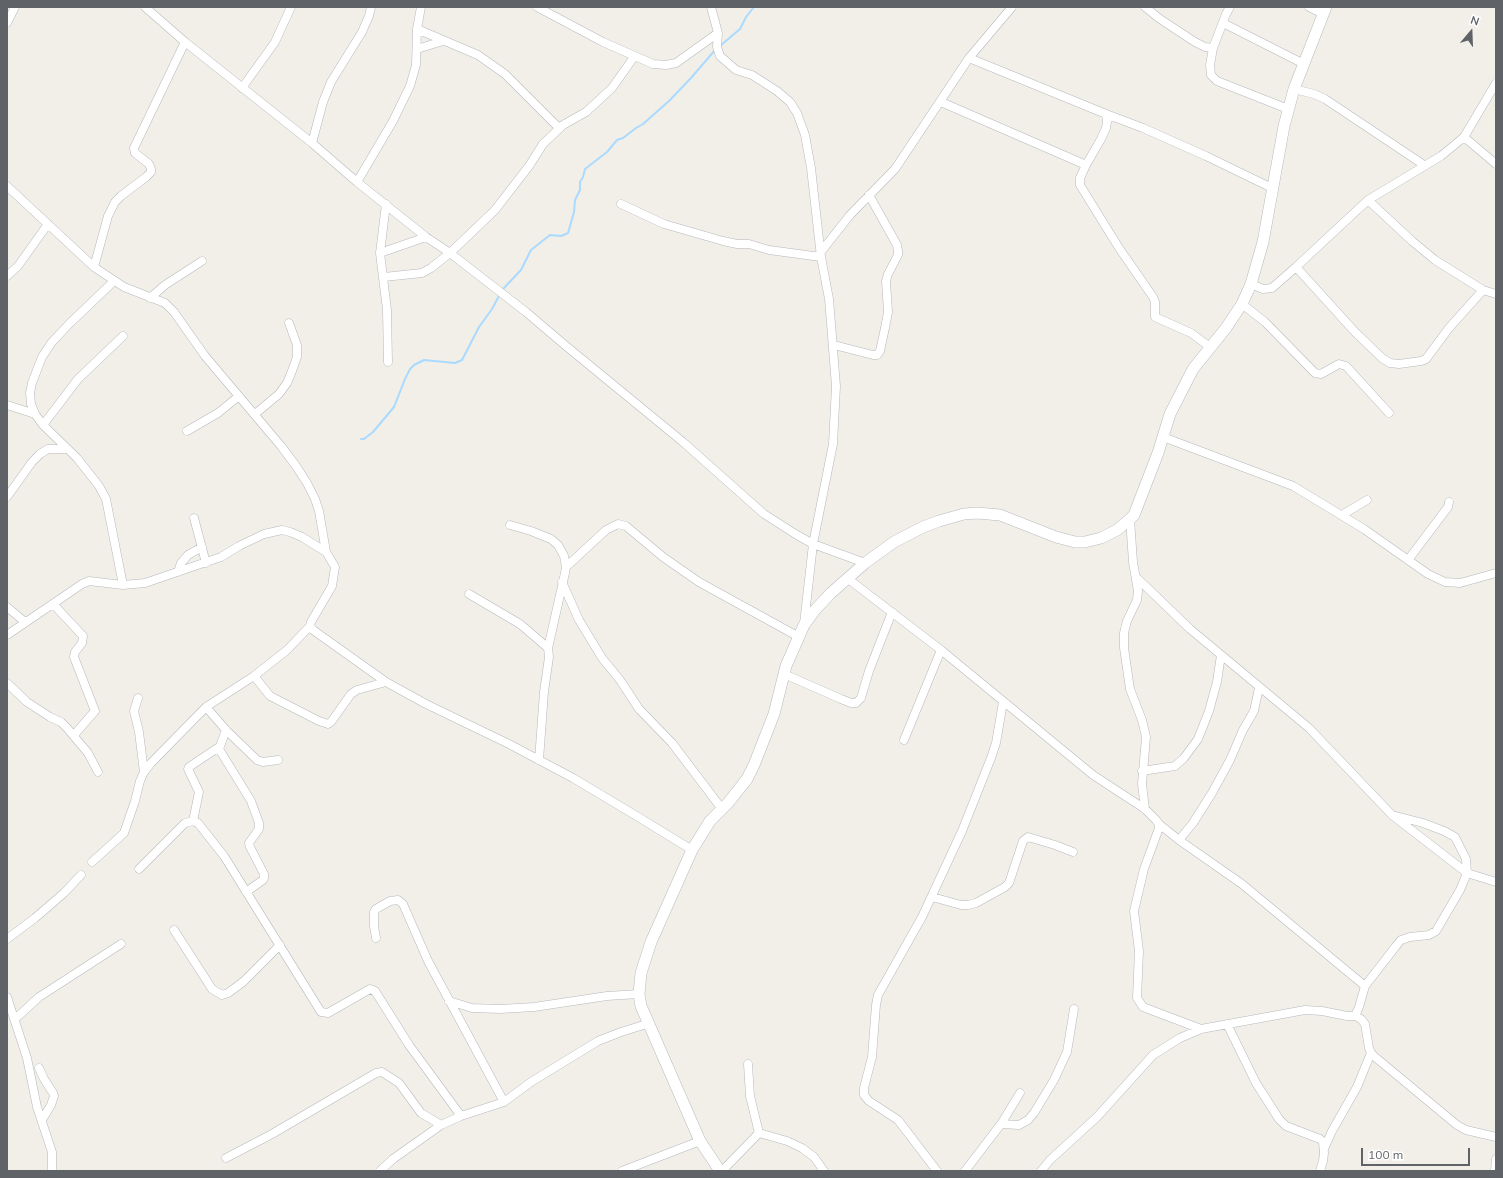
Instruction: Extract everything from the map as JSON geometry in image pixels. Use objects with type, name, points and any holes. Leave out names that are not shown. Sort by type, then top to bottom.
[{"type":"street","points":[[7,23],[15,7]]},
{"type":"street","points":[[145,7],[185,42],[312,143],[357,182],[426,237],[450,253],[526,312],[683,442],[764,514],[814,544],[865,563]]},
{"type":"street","points":[[242,88],[275,42],[291,7]]},
{"type":"street","points":[[312,143],[323,102],[331,82],[362,32],[371,7]]},
{"type":"street","points":[[357,182],[410,86],[416,65],[417,29],[421,7]]},
{"type":"street","points":[[537,7],[634,57],[653,64],[666,65],[676,63],[718,33]]},
{"type":"street","points":[[712,7],[718,33],[717,47],[720,56],[736,70],[752,75],[777,90],[790,102],[797,113],[806,135],[811,168],[820,255],[829,299],[834,345],[836,386],[833,444],[814,544],[804,625]]},
{"type":"street","points":[[820,255],[850,215],[895,170],[970,58],[1012,7]]},
{"type":"street","points":[[1145,7],[1160,19],[1195,42],[1213,48]]},
{"type":"street","points":[[1230,7],[1213,48],[1210,65],[1212,75],[1217,81],[1288,109]]},
{"type":"street","points":[[760,1133],[721,1171],[700,1141],[650,1023],[641,1006],[638,994],[641,973],[651,942],[692,850],[710,821],[747,779],[754,765],[774,714],[784,674],[804,625],[814,610],[831,592],[865,563],[894,542],[923,527],[964,514],[977,513],[1000,515],[1056,537],[1075,542],[1085,542],[1101,538],[1118,530],[1134,515],[1146,486],[1170,414],[1193,369],[1226,328],[1242,304],[1251,284],[1263,242],[1288,109],[1294,89],[1325,10],[1309,7]]},
{"type":"street","points":[[1223,23],[1304,64]]},
{"type":"street","points":[[417,29],[478,55],[505,74],[559,128]]},
{"type":"street","points":[[417,49],[443,41]]},
{"type":"street","points":[[94,267],[108,216],[115,202],[151,172],[149,164],[135,153],[134,148],[185,42]]},
{"type":"street","points":[[384,277],[422,273],[450,253],[495,210],[544,144],[559,128],[586,112],[612,88],[634,57]]},
{"type":"street","points":[[970,58],[1185,146],[1272,188]]},
{"type":"street","points":[[1251,284],[1264,288],[1272,288],[1368,200],[1440,156],[1464,137],[1496,85]]},
{"type":"street","points":[[1294,89],[1314,94],[1325,99],[1424,165]]},
{"type":"street","points":[[941,102],[1086,164]]},
{"type":"street","points":[[1106,114],[1106,128],[1086,164],[1080,178],[1080,185],[1119,248],[1153,297],[1156,306],[1155,317],[1191,333],[1210,347]]},
{"type":"street","points":[[1464,137],[1496,164]]},
{"type":"street","points":[[7,186],[94,267],[130,290],[165,303],[174,312],[205,356],[255,414],[292,461],[307,483],[318,511],[326,552],[335,567],[332,586],[310,626],[287,650],[254,676],[206,707],[188,724],[144,772],[124,833],[92,862]]},
{"type":"street","points":[[834,345],[873,355],[880,351],[888,312],[886,281],[898,255],[898,251],[897,246],[870,195]]},
{"type":"street","points":[[1368,200],[1435,260],[1483,290],[1496,294]]},
{"type":"street","points":[[386,204],[380,253],[384,277],[389,337],[388,362]]},
{"type":"street","points":[[621,204],[664,224],[723,241],[737,244],[749,244],[769,250],[820,255]]},
{"type":"street","points":[[7,276],[18,266],[48,224]]},
{"type":"street","points":[[380,253],[426,237]]},
{"type":"street","points":[[150,298],[165,285],[202,261]]},
{"type":"street","points":[[1296,267],[1355,332],[1382,358],[1390,363],[1399,364],[1426,359],[1449,328],[1483,290]]},
{"type":"street","points":[[114,281],[70,322],[52,342],[42,357],[32,383],[30,393],[31,404],[35,414],[43,425],[66,449],[77,458],[99,486],[106,500],[123,584]]},
{"type":"street","points":[[1242,304],[1265,322],[1315,373],[1321,374],[1339,364],[1346,366],[1389,413]]},
{"type":"street","points":[[255,414],[279,394],[287,384],[292,371],[297,357],[297,345],[289,323]]},
{"type":"street","points":[[43,425],[78,379],[123,336]]},
{"type":"street","points":[[187,431],[218,413],[239,396]]},
{"type":"street","points":[[7,405],[35,414]]},
{"type":"street","points":[[1163,437],[1293,486],[1342,515],[1428,574],[1445,582],[1460,583],[1496,573]]},
{"type":"street","points":[[7,497],[9,487],[40,454],[48,449],[66,449]]},
{"type":"street","points":[[1342,515],[1368,500]]},
{"type":"street","points":[[1408,560],[1448,507],[1449,502]]},
{"type":"street","points":[[194,518],[206,563]]},
{"type":"street","points":[[1130,519],[1133,562],[1138,591],[1137,600],[1127,621],[1124,633],[1124,648],[1130,689],[1142,720],[1146,737],[1142,771],[1145,809]]},
{"type":"street","points":[[566,567],[606,530],[618,524],[626,526],[663,557],[699,582],[799,637]]},
{"type":"street","points":[[510,526],[531,531],[551,539],[558,545],[564,556],[566,567],[548,648],[550,657],[544,692],[539,760]]},
{"type":"street","points":[[7,635],[89,581],[123,584],[145,583],[221,557],[264,534],[282,530],[290,532],[302,537],[326,552]]},
{"type":"street","points":[[178,572],[188,554],[202,547]]},
{"type":"street","points":[[1486,576],[1496,581]]},
{"type":"street","points":[[1136,577],[1190,629],[1259,688],[1309,728],[1392,815],[1467,873],[1496,882]]},
{"type":"street","points":[[847,578],[941,650],[1093,775],[1145,809],[1159,824],[1179,840],[1242,884],[1364,986]]},
{"type":"street","points":[[562,582],[580,620],[602,658],[620,680],[639,709],[672,743],[722,809]]},
{"type":"street","points":[[469,594],[520,624],[548,648]]},
{"type":"street","points":[[53,604],[83,636],[82,643],[75,652],[74,657],[95,711],[74,736]]},
{"type":"street","points":[[7,606],[26,622]]},
{"type":"street","points":[[784,674],[850,703],[856,703],[861,698],[869,670],[892,612]]},
{"type":"street","points":[[310,626],[331,643],[386,682],[539,760],[635,814],[692,850]]},
{"type":"street","points":[[904,740],[941,650]]},
{"type":"street","points":[[1142,771],[1175,766],[1184,758],[1198,739],[1209,711],[1217,682],[1222,655]]},
{"type":"street","points":[[254,676],[270,696],[319,721],[328,724],[351,694],[358,690],[386,682]]},
{"type":"street","points":[[7,683],[27,702],[50,717],[61,722],[88,753],[98,772]]},
{"type":"street","points":[[1179,840],[1212,793],[1230,760],[1243,730],[1254,711],[1259,688]]},
{"type":"street","points":[[138,698],[134,711],[139,732],[144,772]]},
{"type":"street","points":[[937,1171],[898,1120],[869,1101],[864,1095],[872,1057],[876,1005],[878,995],[922,918],[962,831],[996,743],[1003,702]]},
{"type":"street","points":[[206,707],[226,730],[257,760],[263,762],[278,760]]},
{"type":"street","points":[[193,821],[199,792],[188,769],[189,766],[219,747],[226,730]]},
{"type":"street","points":[[219,747],[221,754],[251,802],[259,823],[259,829],[249,843],[264,874],[264,878],[246,892]]},
{"type":"street","points":[[1355,1016],[1359,1007],[1364,986],[1401,940],[1410,937],[1429,935],[1436,931],[1456,897],[1467,873],[1466,859],[1455,837],[1423,822],[1392,815]]},
{"type":"street","points":[[138,869],[185,823],[193,821],[198,823],[224,856],[319,1010],[324,1014],[328,1013],[370,989],[375,991],[409,1045],[462,1116]]},
{"type":"street","points":[[1159,824],[1160,828],[1144,869],[1134,911],[1139,951],[1138,998],[1143,1007],[1201,1029]]},
{"type":"street","points":[[932,897],[968,905],[976,903],[1005,887],[1008,883],[1023,841],[1028,837],[1048,842],[1074,852]]},
{"type":"street","points":[[7,939],[35,918],[64,893],[81,875]]},
{"type":"street","points":[[376,938],[374,926],[376,909],[398,900],[403,904],[428,961],[504,1102]]},
{"type":"street","points":[[174,930],[212,989],[222,995],[228,993],[244,982],[280,945]]},
{"type":"street","points":[[15,1019],[39,997],[121,944]]},
{"type":"street","points":[[449,1001],[472,1008],[500,1009],[534,1007],[607,996],[638,994]]},
{"type":"street","points":[[7,997],[27,1058],[37,1107],[52,1152],[52,1171]]},
{"type":"street","points":[[1001,1124],[1019,1125],[1028,1120],[1034,1113],[1054,1080],[1067,1052],[1074,1009]]},
{"type":"street","points":[[1040,1171],[1097,1117],[1153,1055],[1180,1038],[1201,1029],[1305,1010],[1355,1016],[1361,1019],[1365,1024],[1371,1053],[1358,1088],[1332,1131],[1324,1149]]},
{"type":"street","points":[[380,1171],[393,1159],[441,1125],[462,1116],[504,1102],[531,1082],[598,1041],[650,1023]]},
{"type":"street","points":[[1227,1024],[1256,1083],[1280,1119],[1286,1126],[1320,1139],[1323,1142],[1323,1161],[1320,1171]]},
{"type":"street","points":[[1371,1053],[1457,1125],[1466,1130],[1496,1136],[1496,1143]]},
{"type":"street","points":[[748,1064],[750,1096],[760,1133]]},
{"type":"street","points":[[39,1068],[44,1080],[54,1096],[51,1105],[42,1120]]},
{"type":"street","points":[[226,1158],[272,1134],[376,1072],[382,1072],[399,1083],[421,1113],[441,1125]]},
{"type":"street","points":[[965,1171],[1001,1124],[1020,1093]]},
{"type":"street","points":[[760,1133],[787,1141],[802,1148],[814,1157],[824,1171]]},
{"type":"street","points":[[622,1171],[700,1141]]},
{"type":"street","points":[[1495,1171],[1496,1159]]},
{"type":"waterway","points":[[720,46],[740,29],[746,17],[754,7]]},
{"type":"waterway","points":[[502,290],[521,270],[531,250],[550,235],[561,236],[568,233],[574,212],[575,200],[580,190],[580,182],[585,169],[607,152],[617,140],[623,138],[643,124],[669,101],[715,50]]},
{"type":"waterway","points":[[361,439],[364,439],[373,432],[394,407],[405,379],[410,369],[414,365],[424,360],[455,363],[462,360],[479,327],[492,309],[500,294]]}]
